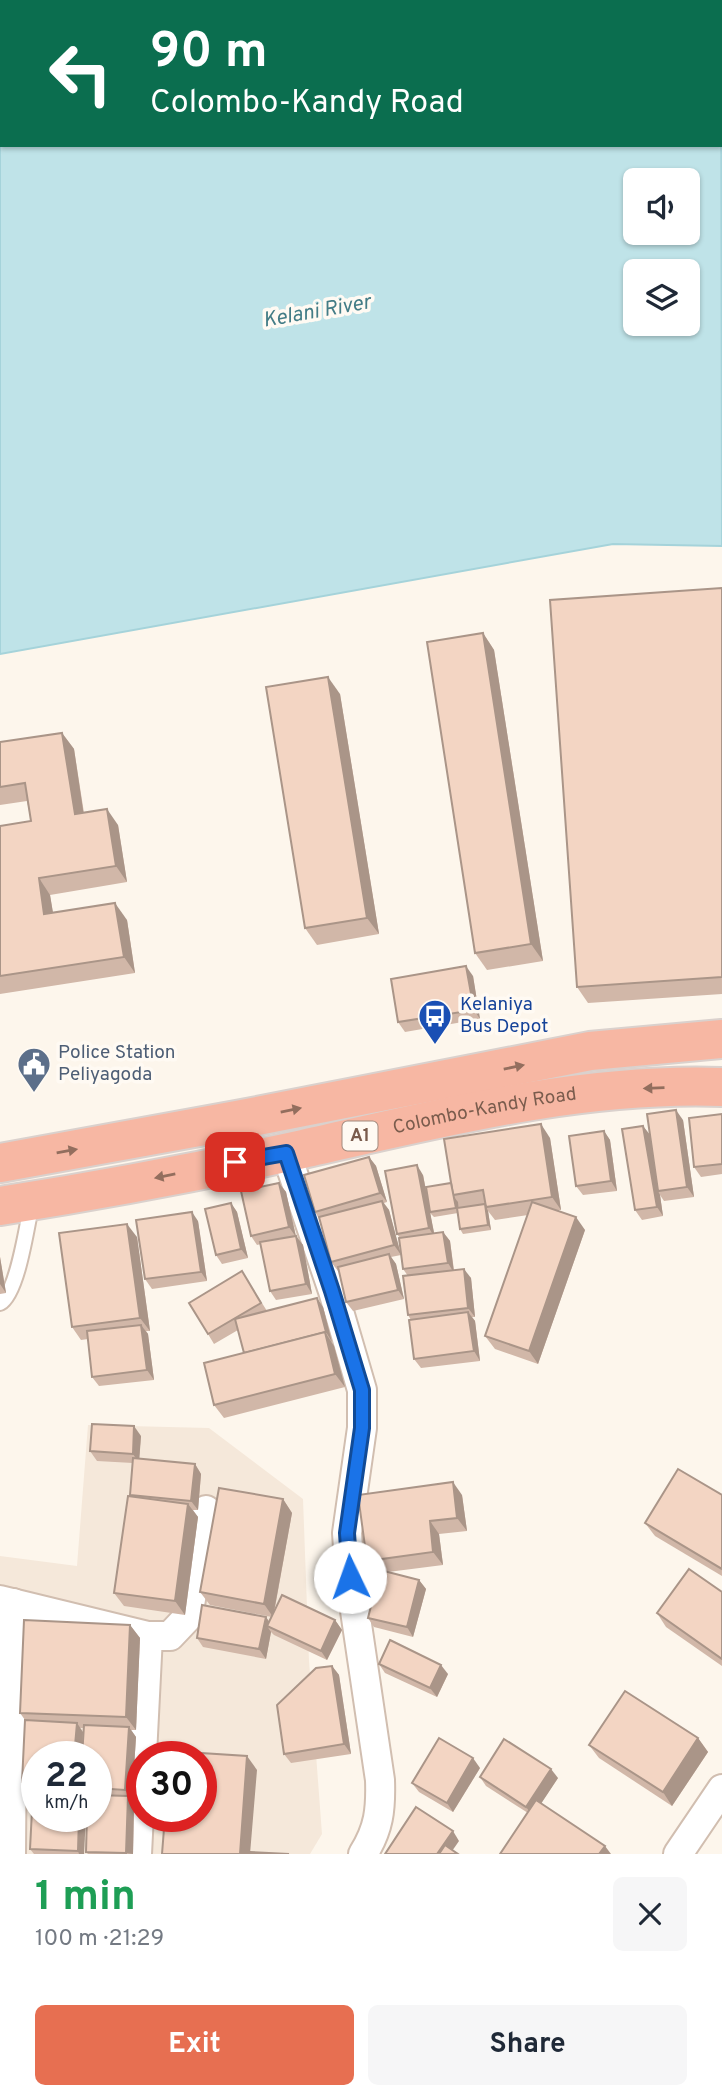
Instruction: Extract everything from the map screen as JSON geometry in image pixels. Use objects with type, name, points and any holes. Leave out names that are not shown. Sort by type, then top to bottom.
[{"type":"highway","name":"Colombo-Kandy Road","points":[[0,1163],[590,1051],[722,1039]]},
{"type":"highway","name":"Colombo-Kandy Road","points":[[16,1203],[286,1153],[455,1115],[596,1091],[722,1087]]},
{"type":"street","points":[[286,1153],[362,1390],[362,1428],[347,1533],[351,1589],[380,1780],[381,1813],[374,1838],[363,1854]]},
{"type":"street","points":[[10,1854],[7,1601],[148,1636],[170,1636],[188,1617],[206,1510]]},
{"type":"street","points":[[136,1854],[148,1636]]},
{"type":"street","points":[[678,1854],[722,1789]]},
{"type":"lane","points":[[0,1303],[6,1300],[13,1286],[16,1203]]},
{"type":"shaded area","points":[[88,1425],[209,1428],[303,1499],[309,1661],[322,1834],[310,1854],[0,1854],[0,1556],[77,1566]]},
{"type":"water","name":"Kelani River","points":[[0,147],[721,147],[722,546],[613,544],[0,654]]},
{"type":"building","points":[[722,588],[722,977],[577,987],[550,600]]},
{"type":"building","points":[[483,633],[531,944],[475,953],[427,642]]},
{"type":"building","points":[[328,677],[367,918],[305,928],[266,687]]},
{"type":"building","points":[[62,733],[75,814],[107,809],[116,866],[39,878],[44,914],[115,903],[124,957],[0,976],[0,826],[31,821],[25,783],[0,787],[0,742]]},
{"type":"building","points":[[466,966],[474,1010],[398,1022],[391,979]]},
{"type":"building","points":[[676,1110],[687,1187],[658,1191],[647,1114]]},
{"type":"building","points":[[722,1114],[722,1164],[694,1167],[689,1118]]},
{"type":"building","points":[[541,1124],[552,1197],[486,1207],[483,1190],[453,1195],[444,1139]]},
{"type":"building","points":[[643,1126],[657,1207],[635,1210],[622,1129]]},
{"type":"building","points":[[604,1131],[611,1181],[576,1186],[569,1136]]},
{"type":"building","points":[[369,1157],[380,1193],[315,1212],[304,1175]]},
{"type":"building","points":[[417,1165],[429,1228],[397,1234],[385,1171]]},
{"type":"building","points":[[279,1183],[289,1227],[251,1236],[241,1191]]},
{"type":"building","points":[[451,1183],[456,1208],[430,1212],[426,1187]]},
{"type":"building","points":[[382,1201],[394,1245],[331,1262],[319,1217]]},
{"type":"building","points":[[532,1202],[576,1217],[529,1351],[485,1336]]},
{"type":"building","points":[[231,1203],[241,1249],[216,1255],[205,1209]]},
{"type":"building","points":[[485,1204],[488,1225],[460,1229],[457,1208]]},
{"type":"building","points":[[192,1212],[201,1272],[145,1279],[136,1220]]},
{"type":"building","points":[[127,1224],[140,1318],[72,1327],[59,1233]]},
{"type":"building","points":[[443,1232],[448,1263],[403,1269],[399,1238]]},
{"type":"building","points":[[296,1236],[306,1284],[270,1291],[260,1242]]},
{"type":"building","points":[[389,1254],[398,1290],[346,1302],[338,1267]]},
{"type":"building","points":[[464,1269],[468,1308],[408,1315],[403,1276]]},
{"type":"building","points":[[242,1271],[261,1303],[208,1334],[189,1303]]},
{"type":"building","points":[[317,1298],[326,1332],[244,1353],[235,1319]]},
{"type":"building","points":[[468,1312],[474,1351],[414,1359],[409,1320]]},
{"type":"building","points":[[141,1325],[147,1370],[92,1377],[87,1331]]},
{"type":"building","points":[[325,1332],[335,1374],[214,1405],[204,1363]]},
{"type":"building","points":[[92,1424],[134,1426],[133,1454],[90,1451]]},
{"type":"building","points":[[133,1458],[195,1464],[191,1501],[130,1495]]},
{"type":"building","points":[[678,1469],[722,1495],[722,1569],[645,1523]]},
{"type":"building","points":[[453,1482],[457,1518],[430,1521],[433,1552],[367,1561],[358,1495]]},
{"type":"building","points":[[219,1488],[283,1499],[264,1604],[200,1592]]},
{"type":"building","points":[[128,1496],[188,1504],[175,1601],[114,1593]]},
{"type":"building","points":[[689,1569],[722,1592],[722,1659],[657,1613]]},
{"type":"building","points":[[380,1570],[419,1580],[407,1627],[368,1618]]},
{"type":"building","points":[[282,1595],[335,1620],[321,1651],[267,1626]]},
{"type":"building","points":[[202,1605],[266,1617],[259,1649],[197,1638]]},
{"type":"building","points":[[24,1620],[130,1625],[126,1717],[20,1713]]},
{"type":"building","points":[[390,1640],[441,1665],[430,1688],[379,1664]]},
{"type":"building","points":[[332,1666],[344,1744],[284,1754],[277,1705],[316,1668]]},
{"type":"building","points":[[625,1691],[698,1738],[663,1792],[589,1745]]},
{"type":"building","points":[[25,1720],[77,1723],[75,1741],[24,1741]]},
{"type":"building","points":[[84,1725],[129,1727],[126,1741],[125,1790],[112,1789],[112,1741],[83,1741]]},
{"type":"building","points":[[439,1738],[473,1758],[447,1803],[412,1783]]},
{"type":"building","points":[[504,1739],[551,1769],[526,1807],[480,1777]]},
{"type":"building","points":[[217,1754],[247,1756],[240,1854],[162,1854],[164,1832],[217,1832]]},
{"type":"building","points":[[112,1796],[126,1796],[126,1853],[86,1852],[87,1832],[112,1832]]},
{"type":"building","points":[[536,1800],[605,1846],[599,1854],[500,1854]]},
{"type":"building","points":[[416,1807],[453,1831],[437,1854],[385,1854]]},
{"type":"building","points":[[31,1832],[79,1832],[78,1851],[30,1849]]},
{"type":"building","points":[[445,1845],[458,1854],[439,1854]]},
{"type":"building","points":[[250,1852],[289,1854],[250,1854]]},
{"type":"place","name":"Kelaniya Bus Depot","points":[[435,1046]]},
{"type":"place","name":"Police Station Peliyagoda","points":[[34,1094]]},
{"type":"route","points":[[235,1162],[286,1153],[362,1390],[362,1428],[347,1533],[350,1577]]}]
